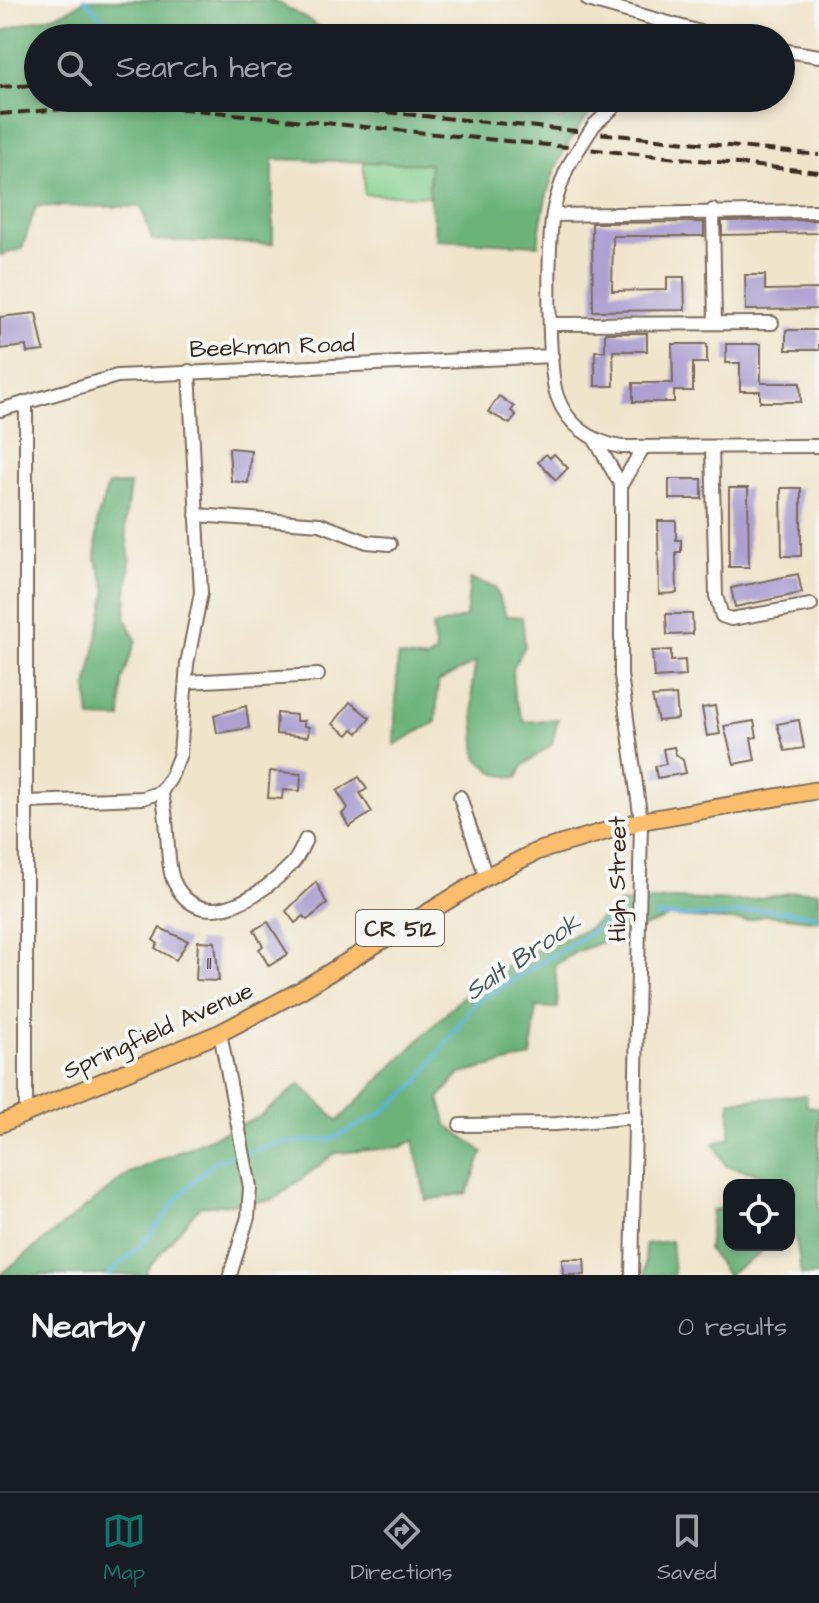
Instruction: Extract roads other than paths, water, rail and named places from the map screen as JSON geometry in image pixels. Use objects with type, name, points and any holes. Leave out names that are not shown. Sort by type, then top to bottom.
[{"type":"main road","name":"Springfield Avenue","points":[[0,1124],[220,1033],[301,990],[486,877],[538,851],[641,821],[819,790]]},
{"type":"street","points":[[588,0],[670,24]]},
{"type":"street","points":[[795,52],[819,56]]},
{"type":"street","points":[[608,112],[594,125],[568,166],[553,215],[552,356],[557,395],[564,411],[595,440],[621,485],[643,448]]},
{"type":"street","points":[[553,215],[713,210],[819,211]]},
{"type":"street","points":[[713,210],[715,323]]},
{"type":"street","points":[[552,324],[772,323]]},
{"type":"street","name":"Beekman Road","points":[[0,410],[117,376],[552,356]]},
{"type":"street","points":[[26,802],[121,799],[161,792],[180,754],[186,682],[201,593],[189,371]]},
{"type":"street","points":[[26,402],[26,1113]]},
{"type":"street","points":[[595,440],[621,447],[643,448],[819,446]]},
{"type":"street","points":[[712,447],[716,596],[722,616],[731,619],[811,605]]},
{"type":"street","name":"High Street","points":[[621,485],[621,675],[641,821],[632,1275]]},
{"type":"street","points":[[196,515],[320,524],[367,542],[390,544]]},
{"type":"street","points":[[186,682],[318,675]]},
{"type":"street","points":[[161,792],[169,823],[175,884],[201,906],[224,909],[245,902],[293,864],[306,839]]},
{"type":"street","points":[[460,797],[486,877]]},
{"type":"street","points":[[220,1033],[250,1187],[248,1217],[230,1275]]},
{"type":"street","points":[[460,1125],[556,1124],[636,1117]]},
{"type":"waterway","points":[[85,0],[108,24]]},
{"type":"waterway","name":"Salt Brook","points":[[656,916],[718,916],[767,909],[819,916]]},
{"type":"waterway","name":"Salt Brook","points":[[108,1275],[145,1241],[185,1190],[215,1161],[280,1143],[332,1139],[382,1113],[417,1084],[474,1004],[601,926],[627,918]]},
{"type":"railway","points":[[0,87],[24,86]]},
{"type":"railway","points":[[0,114],[25,112]]},
{"type":"railway","points":[[214,112],[819,172]]},
{"type":"railway","points":[[384,112],[819,155]]}]
